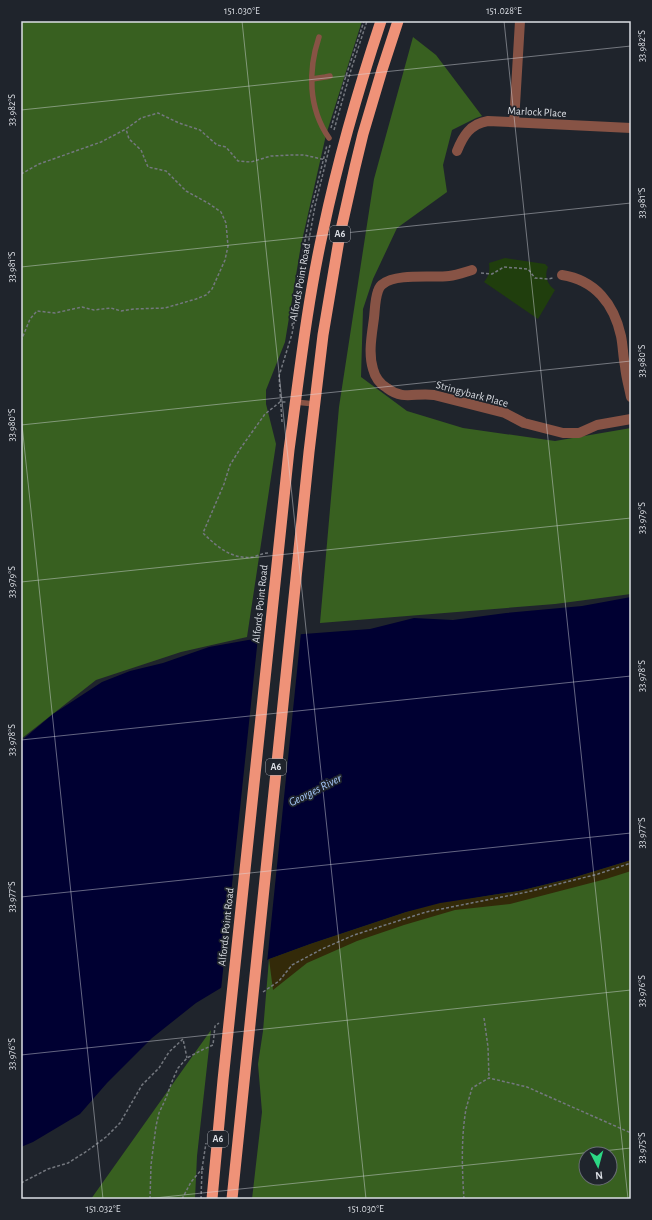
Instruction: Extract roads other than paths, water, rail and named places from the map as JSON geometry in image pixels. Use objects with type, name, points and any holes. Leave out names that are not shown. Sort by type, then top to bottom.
[{"type":"highway","name":"Alfords Point Road","points":[[212,1199],[223,1080],[289,450],[306,323],[324,226],[347,134],[365,70],[381,21]]},
{"type":"highway","name":"A6","points":[[232,1199],[320,355],[328,301],[347,199],[356,160],[398,21]]},
{"type":"street","points":[[514,122],[520,21]]},
{"type":"street","name":"Marlock Place","points":[[457,151],[466,133],[471,128],[476,124],[488,121],[631,128]]},
{"type":"street","name":"Stringybark Place","points":[[472,270],[451,276],[432,278],[400,277],[384,283],[380,287],[376,298],[371,356],[372,368],[381,383],[400,395],[434,395],[505,414],[524,423],[563,434],[579,433],[597,425],[631,419]]},
{"type":"street","points":[[562,275],[575,277],[594,288],[604,298],[612,311],[621,336],[624,364],[631,397]]},
{"type":"lane","points":[[319,37],[314,56],[312,93],[315,108],[324,131],[329,138]]},
{"type":"lane","points":[[312,79],[326,78],[330,76]]},
{"type":"lane","points":[[295,402],[315,404]]},
{"type":"water","name":"Georges River","points":[[631,597],[631,860],[572,878],[519,891],[440,903],[406,912],[269,959],[196,1003],[152,1038],[107,1083],[80,1114],[33,1142],[21,1147],[21,741],[53,714],[102,682],[130,671],[163,663],[209,647],[248,640],[290,635],[370,629],[414,618],[453,620],[506,613],[582,606]]}]
